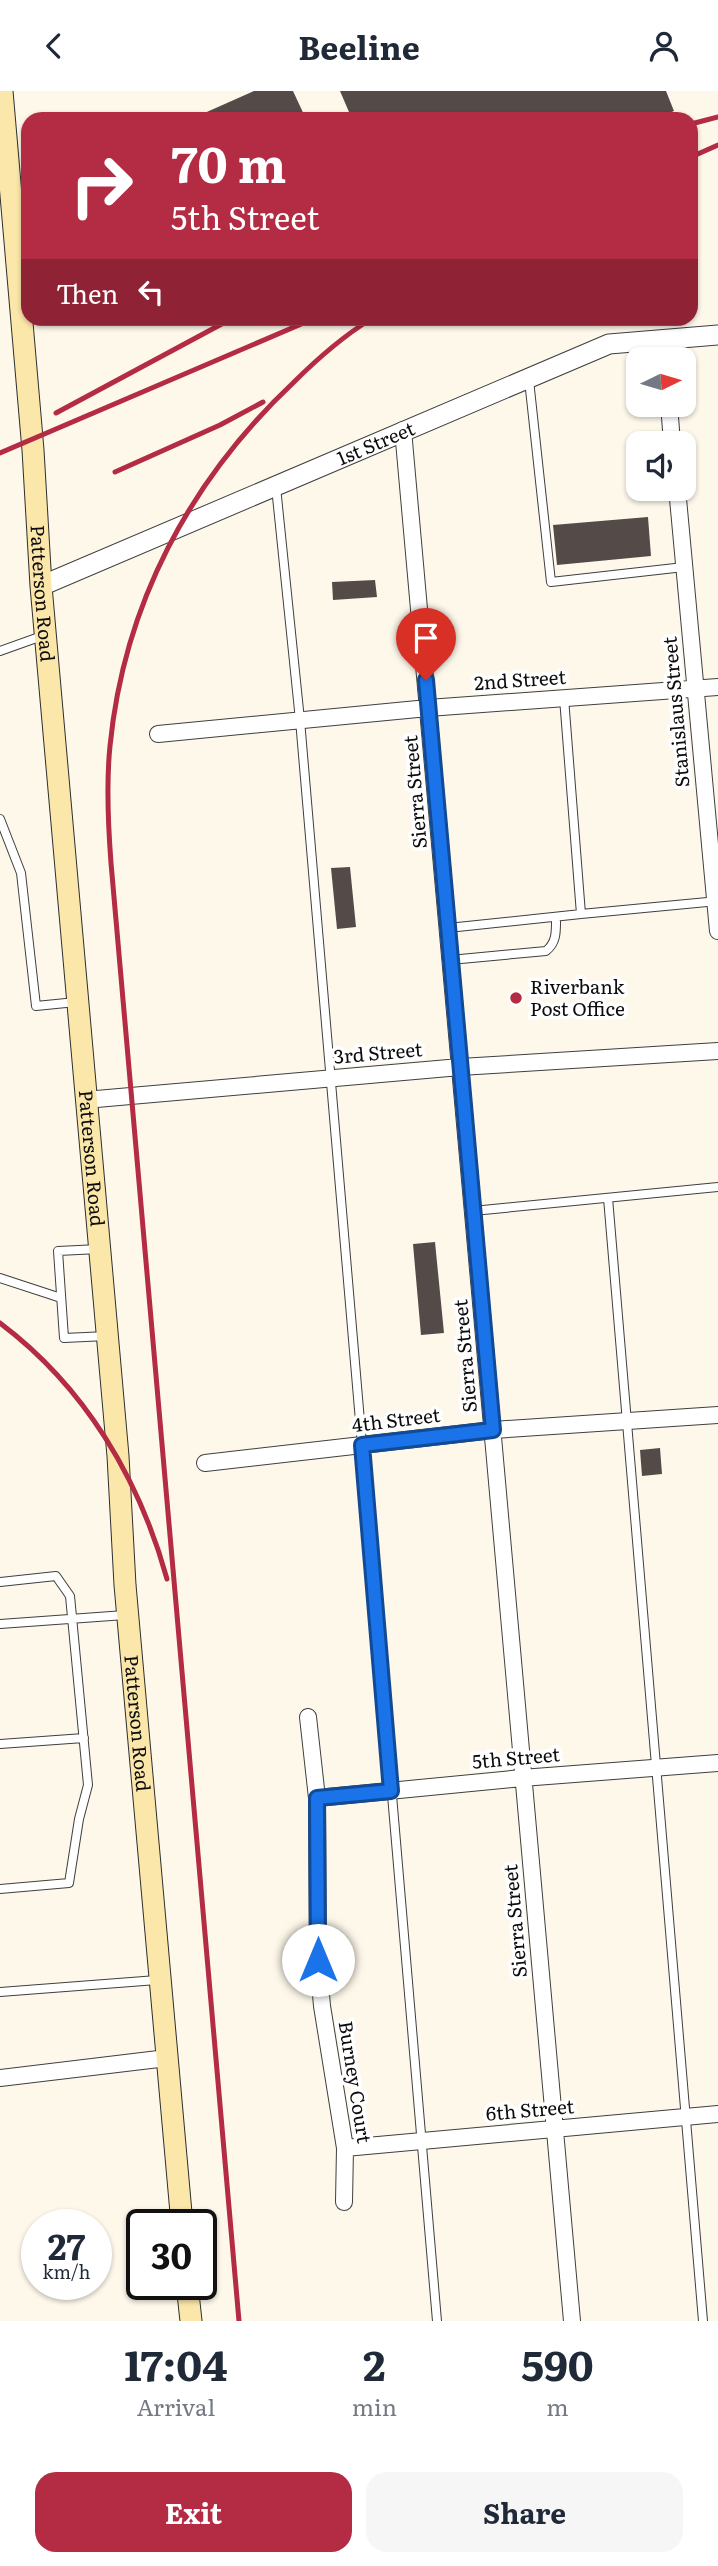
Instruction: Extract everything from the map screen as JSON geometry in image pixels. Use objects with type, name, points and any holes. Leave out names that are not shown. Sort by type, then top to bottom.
[{"type":"main road","name":"Patterson Road","points":[[2,91],[21,311]]},
{"type":"main road","name":"Patterson Road","points":[[22,326],[45,635],[181,2209]]},
{"type":"main road","points":[[189,2300],[191,2321]]},
{"type":"street","name":"1st Street","points":[[672,347],[718,335]]},
{"type":"street","name":"1st Street","points":[[41,586],[609,344],[642,347]]},
{"type":"street","name":"Sierra Street","points":[[403,430],[572,2321]]},
{"type":"street","name":"Stanislaus Street","points":[[678,501],[718,931]]},
{"type":"street","name":"2nd Street","points":[[158,734],[428,708],[718,687]]},
{"type":"street","name":"3rd Street","points":[[85,1101],[460,1067],[718,1051]]},
{"type":"street","name":"4th Street","points":[[205,1463],[493,1430],[718,1415]]},
{"type":"street","name":"Burney Court","points":[[308,1717],[317,1798],[318,1960],[322,2006],[345,2148],[344,2202]]},
{"type":"street","name":"5th Street","points":[[317,1798],[718,1763]]},
{"type":"street","points":[[0,2078],[167,2058]]},
{"type":"street","name":"6th Street","points":[[345,2148],[718,2114]]},
{"type":"lane","points":[[529,377],[551,582],[684,567]]},
{"type":"lane","points":[[276,484],[300,720],[437,2321]]},
{"type":"lane","points":[[0,651],[45,635]]},
{"type":"lane","points":[[564,698],[581,914]]},
{"type":"lane","points":[[0,819],[22,873],[36,1006],[77,1002]]},
{"type":"lane","points":[[448,927],[717,901]]},
{"type":"lane","points":[[450,960],[546,951],[552,946],[556,936],[556,917]]},
{"type":"lane","points":[[473,1211],[718,1187]]},
{"type":"lane","points":[[608,1198],[703,2321]]},
{"type":"lane","points":[[99,1249],[58,1251],[64,1338],[107,1336]]},
{"type":"lane","points":[[0,1278],[61,1298]]},
{"type":"lane","points":[[0,1582],[56,1576],[70,1596],[88,1785],[79,1819],[69,1883],[0,1889]]},
{"type":"lane","points":[[0,1624],[128,1615]]},
{"type":"lane","points":[[0,1744],[84,1738]]},
{"type":"lane","points":[[0,1992],[160,1979]]},
{"type":"building","points":[[254,91],[293,91],[303,112],[207,112]]},
{"type":"building","points":[[340,91],[666,91],[674,111],[672,112],[349,112]]},
{"type":"building","points":[[648,517],[651,556],[557,565],[553,525]]},
{"type":"building","points":[[375,580],[377,597],[333,600],[332,582]]},
{"type":"building","points":[[350,867],[356,927],[337,929],[331,868]]},
{"type":"building","points":[[435,1242],[444,1333],[421,1335],[413,1244]]},
{"type":"building","points":[[660,1448],[662,1474],[642,1476],[640,1450]]},
{"type":"railway","points":[[698,122],[718,117]]},
{"type":"railway","points":[[698,154],[718,145]]},
{"type":"railway","points":[[56,413],[218,326]]},
{"type":"railway","points":[[0,453],[297,326]]},
{"type":"railway","points":[[239,2321],[111,863],[109,761],[118,694],[130,643],[147,594],[168,548],[194,503],[223,461],[256,421],[321,357],[360,326]]},
{"type":"railway","points":[[115,472],[220,425],[263,402]]},
{"type":"railway","points":[[0,1323],[58,1376],[83,1405],[105,1437],[141,1505],[167,1579]]},
{"type":"place","name":"Riverbank Post Office","points":[[516,998]]},
{"type":"route","points":[[318,1960],[317,1798],[391,1791],[362,1445],[493,1430],[426,680]]}]
